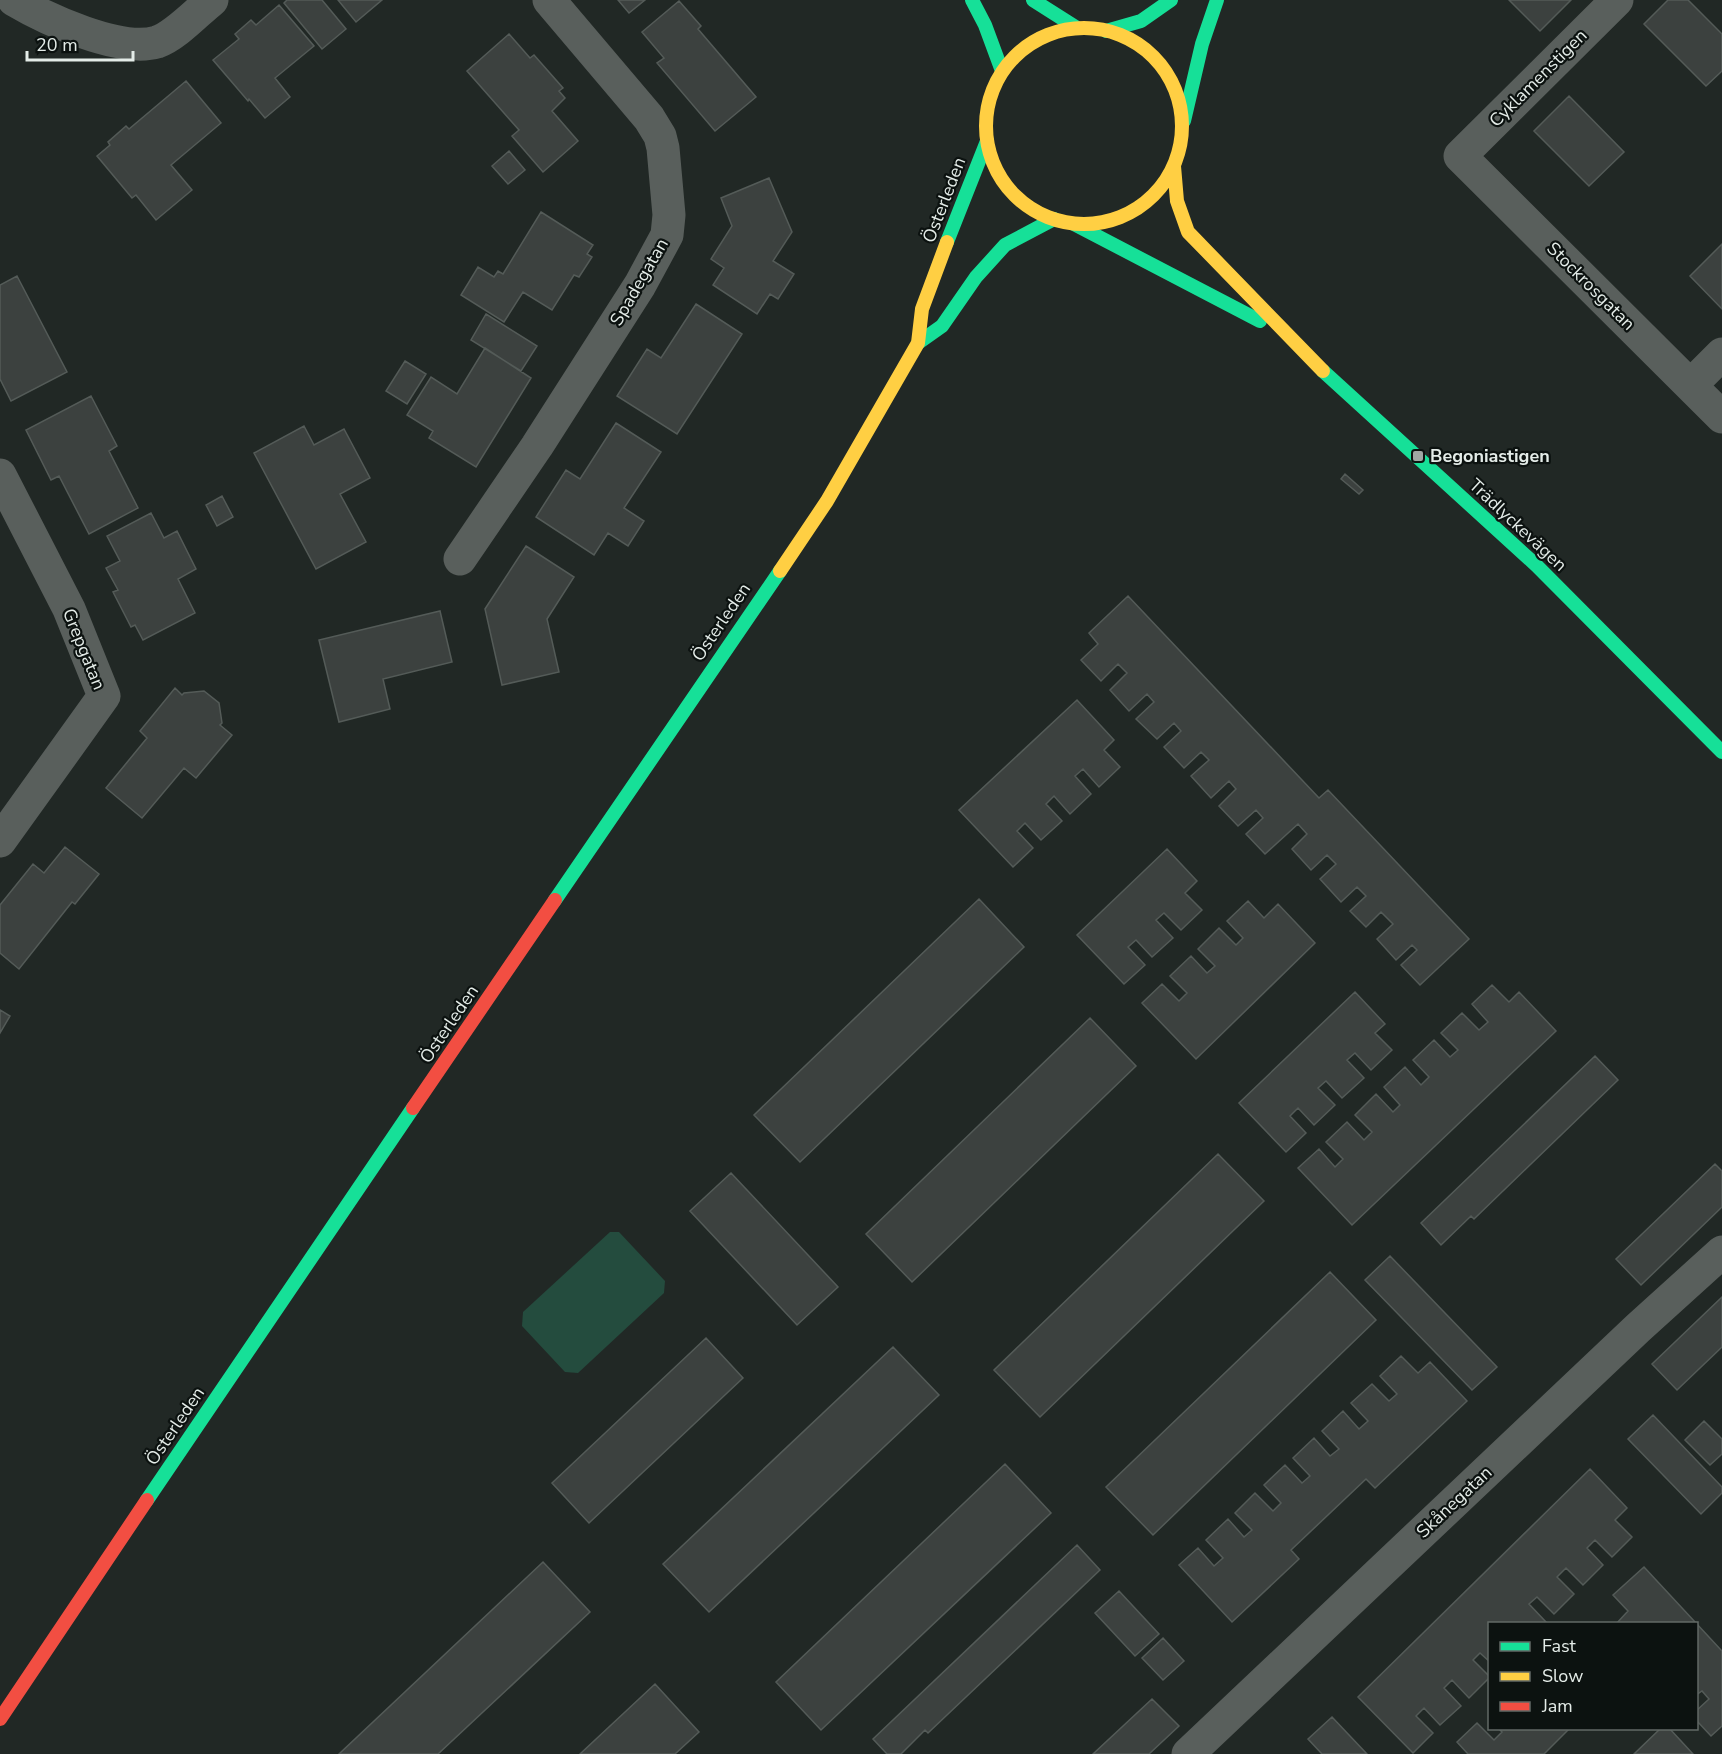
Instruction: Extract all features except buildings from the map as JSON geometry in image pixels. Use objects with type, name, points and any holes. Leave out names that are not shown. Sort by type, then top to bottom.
[{"type":"main road","points":[[972,0],[993,43],[1002,71]]},
{"type":"main road","name":"Trädlyckevägen","points":[[1033,0],[1077,28]]},
{"type":"main road","points":[[1106,31],[1133,26],[1171,0]]},
{"type":"main road","points":[[1182,131],[1202,44],[1217,0]]},
{"type":"main road","name":"Trädlyckevägen","points":[[1077,28],[1106,31],[1127,39],[1147,51],[1162,67],[1174,87],[1180,109],[1182,131],[1179,149],[1174,166],[1165,182],[1140,206],[1108,221],[1073,223],[1054,219],[1026,206],[1014,195],[996,170],[987,141],[986,117],[992,93],[1002,71],[1012,59],[1034,41],[1062,30],[1077,28]]},
{"type":"main road","name":"Österleden","points":[[0,1719],[826,501],[918,343],[922,309],[959,208],[987,141]]},
{"type":"main road","name":"Trädlyckevägen","points":[[1174,166],[1177,201],[1188,232],[1283,333],[1537,566],[1722,752]]},
{"type":"main road","name":"Österleden","points":[[918,343],[942,326],[976,277],[1005,245],[1054,219]]},
{"type":"main road","name":"Trädlyckevägen","points":[[1073,223],[1283,333]]},
{"type":"street","points":[[14,0],[68,26],[119,43],[141,45],[159,41],[212,0]]},
{"type":"street","name":"Spadegatan","points":[[460,559],[537,446],[640,285],[667,235],[668,184],[660,136],[649,118],[549,0]]},
{"type":"street","name":"Cyklamenstigen","points":[[1460,156],[1617,0]]},
{"type":"street","name":"Stockrosgatan","points":[[1460,156],[1722,417]]},
{"type":"street","points":[[1690,385],[1722,354]]},
{"type":"street","name":"Grepgatan","points":[[0,475],[69,609],[104,696],[0,841]]},
{"type":"street","name":"Skånegatan","points":[[1188,1754],[1638,1328],[1722,1252]]},
{"type":"green space","points":[[610,1232],[619,1232],[665,1281],[664,1293],[578,1373],[565,1372],[522,1326],[523,1312]]},
{"type":"traffic: fast","points":[[972,0],[985,25],[1002,71]]},
{"type":"traffic: fast","points":[[1033,0],[1077,28]]},
{"type":"traffic: fast","points":[[1106,31],[1141,21],[1171,0]]},
{"type":"traffic: fast","points":[[1184,121],[1202,44],[1217,0]]},
{"type":"traffic: fast","points":[[947,242],[987,141]]},
{"type":"traffic: fast","points":[[918,343],[942,326],[976,277],[1005,245],[1054,219]]},
{"type":"traffic: fast","points":[[1074,224],[1260,321]]},
{"type":"traffic: fast","points":[[1323,371],[1537,566],[1722,752]]},
{"type":"traffic: fast","points":[[555,900],[780,571]]},
{"type":"traffic: fast","points":[[147,1500],[413,1108]]},
{"type":"traffic: slow","points":[[1084,28],[1112,32],[1130,40],[1146,50],[1160,64],[1178,98],[1182,126],[1178,154],[1170,172],[1160,188],[1146,202],[1112,220],[1084,224],[1056,220],[1038,212],[1022,202],[1008,188],[990,154],[986,126],[990,98],[998,80],[1008,64],[1022,50],[1056,32],[1084,28]]},
{"type":"traffic: slow","points":[[1174,166],[1177,201],[1188,232],[1323,371]]},
{"type":"traffic: slow","points":[[780,571],[827,501],[918,343],[922,309],[947,242]]},
{"type":"traffic: jam","points":[[413,1108],[555,900]]},
{"type":"traffic: jam","points":[[0,1719],[147,1500]]},
{"type":"place","name":"Begoniastigen","points":[[1418,456]]}]
